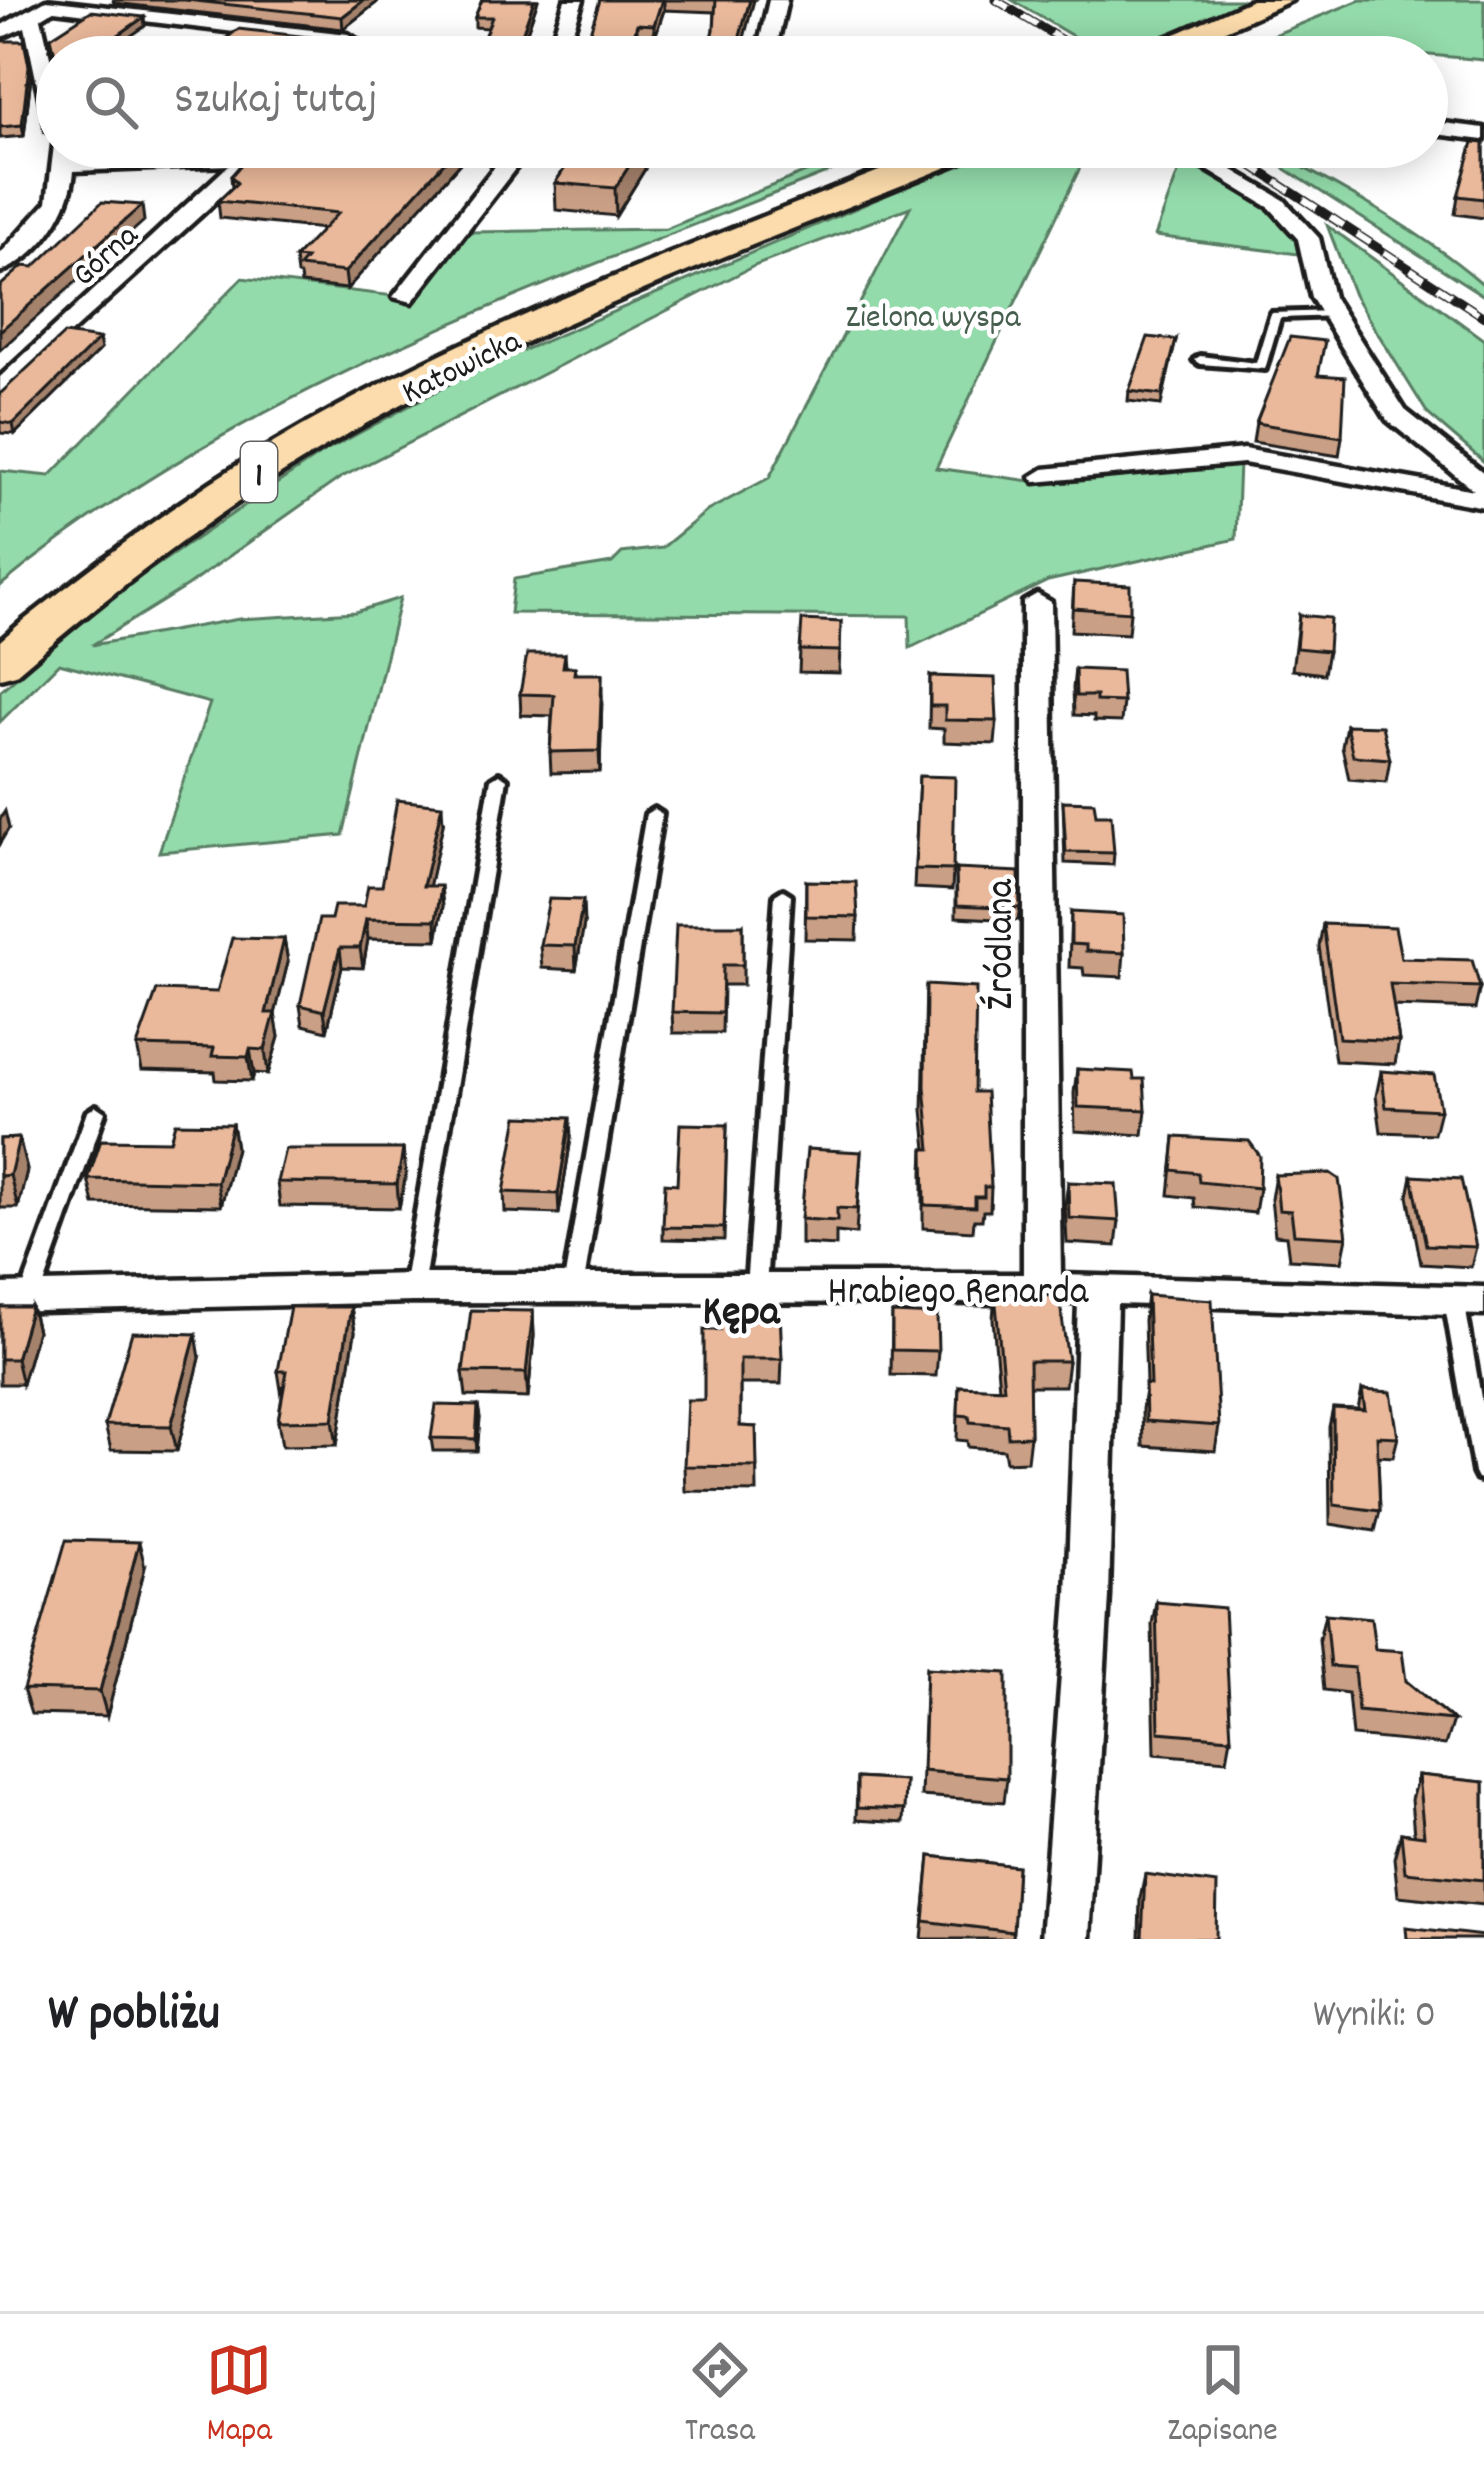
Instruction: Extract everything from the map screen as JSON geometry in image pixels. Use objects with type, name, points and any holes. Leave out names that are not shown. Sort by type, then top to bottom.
[{"type":"main road","points":[[1208,36],[1288,4]]},
{"type":"main road","points":[[1217,36],[1225,31]]},
{"type":"main road","name":"Katowicka","points":[[0,620],[162,499],[330,398],[519,310],[868,168]]},
{"type":"main road","name":"Katowicka","points":[[0,664],[87,590],[183,519],[333,426],[545,323],[918,168]]},
{"type":"street","points":[[562,36],[574,0]]},
{"type":"street","points":[[770,36],[778,0]]},
{"type":"street","points":[[0,33],[54,2],[317,36]]},
{"type":"street","points":[[32,17],[36,36]]},
{"type":"street","points":[[1448,130],[1484,134]]},
{"type":"street","points":[[0,265],[51,223],[61,168]]},
{"type":"street","name":"Górna","points":[[0,390],[238,168]]},
{"type":"street","points":[[404,297],[505,168]]},
{"type":"street","points":[[1215,168],[1276,204],[1308,238],[1322,298],[1396,416],[1484,485]]},
{"type":"street","points":[[1044,477],[1244,456],[1484,499]]},
{"type":"street","name":"Źródlana","points":[[1037,602],[1042,1288]]},
{"type":"street","name":"Hrabiego Renarda","points":[[15,1296],[413,1288],[1098,1288],[1469,1300]]},
{"type":"street","points":[[1065,1939],[1088,1596],[1098,1288]]},
{"type":"lane","points":[[1201,360],[1261,367],[1275,315],[1333,314]]},
{"type":"lane","points":[[413,1288],[499,779]]},
{"type":"lane","points":[[573,1288],[654,814]]},
{"type":"lane","points":[[756,1288],[783,895]]},
{"type":"lane","points":[[15,1296],[96,1112]]},
{"type":"lane","points":[[1469,1300],[1484,1473]]},
{"type":"green space","points":[[1012,0],[1254,0],[1162,36],[1073,36]]},
{"type":"green space","points":[[1360,0],[1484,0],[1484,60],[1448,57],[1448,36],[1272,36]]},
{"type":"green space","points":[[816,168],[838,168],[543,285],[315,387],[205,446],[99,512],[0,586],[0,471],[50,476],[242,278],[411,298],[467,232],[666,229]]},
{"type":"green space","name":"Zielona wyspa","points":[[950,168],[1080,168],[936,468],[1038,482],[1239,463],[1236,539],[1048,581],[910,648],[909,616],[510,613],[514,579],[612,563],[622,553],[662,548],[707,511],[769,478],[910,207],[754,266],[340,478],[187,586],[92,645],[239,619],[355,612],[400,598],[343,835],[159,852],[210,703],[59,663],[0,722],[0,691],[110,597],[322,453],[470,373]]},
{"type":"green space","points":[[1180,168],[1197,168],[1277,214],[1294,235],[1298,254],[1155,236]]},
{"type":"green space","points":[[1284,168],[1304,168],[1406,227],[1484,285],[1484,296]]},
{"type":"green space","points":[[1327,225],[1484,340],[1484,462],[1428,414],[1354,295]]},
{"type":"building","points":[[186,0],[364,0],[342,17]]},
{"type":"building","points":[[482,0],[534,0],[521,36],[484,36],[492,17],[475,17]]},
{"type":"building","points":[[600,0],[662,0],[654,25],[637,24],[633,36],[589,36]]},
{"type":"building","points":[[716,0],[750,0],[740,36],[712,36]]},
{"type":"building","points":[[91,11],[144,17],[117,36],[53,36]]},
{"type":"building","points":[[238,29],[300,36],[229,36]]},
{"type":"building","points":[[0,41],[24,41],[29,66],[22,125],[0,127]]},
{"type":"building","points":[[1473,142],[1484,143],[1484,199],[1458,196]]},
{"type":"building","points":[[238,168],[439,168],[345,272],[299,267],[306,259],[295,258],[338,213],[218,201],[237,183],[231,176]]},
{"type":"building","points":[[565,168],[628,168],[615,188],[555,183]]},
{"type":"building","points":[[102,202],[142,205],[0,331],[0,286],[23,266],[34,267]]},
{"type":"building","points":[[64,334],[99,339],[13,424],[0,422],[0,394]]},
{"type":"building","points":[[1148,337],[1176,340],[1162,395],[1129,391]]},
{"type":"building","points":[[1290,337],[1325,341],[1318,375],[1345,377],[1342,437],[1256,423]]},
{"type":"building","points":[[1074,582],[1130,585],[1130,612],[1073,608]]},
{"type":"building","points":[[1299,615],[1330,618],[1328,651],[1296,648]]},
{"type":"building","points":[[802,620],[841,622],[840,651],[800,650]]},
{"type":"building","points":[[527,654],[565,654],[563,667],[575,667],[574,674],[602,674],[599,751],[550,752],[554,695],[520,694]]},
{"type":"building","points":[[1075,669],[1121,671],[1123,702],[1076,696]]},
{"type":"building","points":[[930,676],[995,678],[997,721],[945,720],[945,706],[930,706]]},
{"type":"building","points":[[1346,725],[1382,726],[1390,759],[1353,756]]},
{"type":"building","points":[[919,776],[955,777],[953,870],[915,869]]},
{"type":"building","points":[[397,800],[442,805],[423,886],[441,886],[436,920],[366,919],[360,948],[340,948],[324,1011],[300,1005],[319,919],[331,919],[334,906],[364,906],[368,886],[382,886]]},
{"type":"building","points":[[1063,801],[1094,802],[1096,815],[1111,815],[1114,853],[1066,852]]},
{"type":"building","points":[[956,869],[1019,872],[1020,908],[957,905]]},
{"type":"building","points":[[806,881],[856,882],[858,917],[806,916]]},
{"type":"building","points":[[549,899],[583,900],[575,946],[540,945]]},
{"type":"building","points":[[1071,912],[1123,915],[1124,953],[1086,951],[1086,945],[1071,944]]},
{"type":"building","points":[[1323,924],[1395,927],[1401,958],[1472,960],[1480,987],[1390,984],[1399,1041],[1339,1038]]},
{"type":"building","points":[[676,925],[743,925],[743,965],[723,965],[722,1013],[672,1012]]},
{"type":"building","points":[[232,938],[284,939],[266,1013],[275,1013],[265,1050],[250,1049],[248,1057],[212,1056],[214,1048],[137,1046],[157,990],[217,992]]},
{"type":"building","points":[[926,985],[976,988],[974,1092],[986,1092],[991,1187],[984,1187],[984,1197],[975,1197],[975,1207],[925,1205],[924,1149],[931,1149],[925,1087]]},
{"type":"building","points":[[1077,1069],[1133,1072],[1134,1079],[1144,1079],[1146,1110],[1078,1107]]},
{"type":"building","points":[[1381,1071],[1434,1075],[1440,1110],[1386,1107]]},
{"type":"building","points":[[518,1116],[570,1118],[558,1194],[504,1192]]},
{"type":"building","points":[[175,1123],[232,1124],[217,1182],[88,1179],[101,1140],[170,1141]]},
{"type":"building","points":[[680,1124],[727,1125],[724,1228],[663,1227],[665,1183],[677,1184]]},
{"type":"building","points":[[1175,1137],[1249,1141],[1260,1156],[1259,1188],[1199,1182],[1198,1173],[1172,1170]]},
{"type":"building","points":[[19,1138],[10,1175],[0,1176],[0,1139]]},
{"type":"building","points":[[285,1149],[403,1149],[397,1184],[277,1182]]},
{"type":"building","points":[[807,1149],[861,1152],[857,1209],[837,1208],[837,1221],[801,1219]]},
{"type":"building","points":[[1330,1173],[1339,1179],[1347,1237],[1294,1234],[1291,1211],[1279,1210],[1275,1175]]},
{"type":"building","points":[[1412,1176],[1461,1179],[1476,1247],[1426,1245]]},
{"type":"building","points":[[1068,1182],[1116,1184],[1119,1221],[1069,1218]]},
{"type":"building","points":[[995,1294],[1059,1296],[1068,1361],[1029,1361],[1030,1436],[1008,1437],[1007,1425],[970,1422],[969,1416],[958,1415],[959,1386],[1004,1388]]},
{"type":"building","points":[[1147,1295],[1212,1300],[1219,1426],[1146,1421],[1145,1384],[1150,1385]]},
{"type":"building","points":[[0,1307],[31,1307],[16,1359],[0,1359]]},
{"type":"building","points":[[290,1307],[351,1307],[333,1420],[278,1421],[287,1371],[278,1371]]},
{"type":"building","points":[[471,1310],[533,1311],[526,1373],[463,1372]]},
{"type":"building","points":[[721,1311],[780,1311],[782,1359],[740,1359],[740,1426],[756,1427],[757,1467],[684,1466],[687,1400],[704,1400],[704,1330],[720,1330]]},
{"type":"building","points":[[892,1313],[937,1315],[938,1351],[892,1350]]},
{"type":"building","points":[[132,1332],[196,1334],[171,1426],[105,1425]]},
{"type":"building","points":[[1362,1390],[1391,1392],[1398,1437],[1377,1436],[1380,1511],[1334,1505],[1333,1408],[1365,1410]]},
{"type":"building","points":[[436,1405],[478,1406],[476,1439],[431,1438]]},
{"type":"building","points":[[66,1540],[139,1542],[100,1691],[23,1689]]},
{"type":"building","points":[[1156,1602],[1224,1608],[1231,1738],[1159,1732]]},
{"type":"building","points":[[1325,1614],[1371,1618],[1375,1649],[1402,1651],[1406,1681],[1453,1720],[1358,1711],[1354,1668],[1330,1666]]},
{"type":"building","points":[[926,1668],[1007,1673],[1007,1778],[923,1771]]},
{"type":"building","points":[[1418,1775],[1484,1782],[1484,1880],[1405,1872],[1401,1833],[1424,1836]]},
{"type":"building","points":[[857,1778],[905,1781],[904,1810],[857,1808]]},
{"type":"building","points":[[930,1856],[1017,1866],[1013,1932],[924,1921]]},
{"type":"building","points":[[1145,1874],[1217,1884],[1216,1939],[1142,1939]]},
{"type":"building","points":[[1406,1927],[1484,1936],[1484,1939],[1407,1939]]},
{"type":"railway","points":[[996,0],[1055,36]]},
{"type":"railway","points":[[1255,168],[1484,317]]},
{"type":"district","name":"Kępa","points":[[741,1308]]}]
